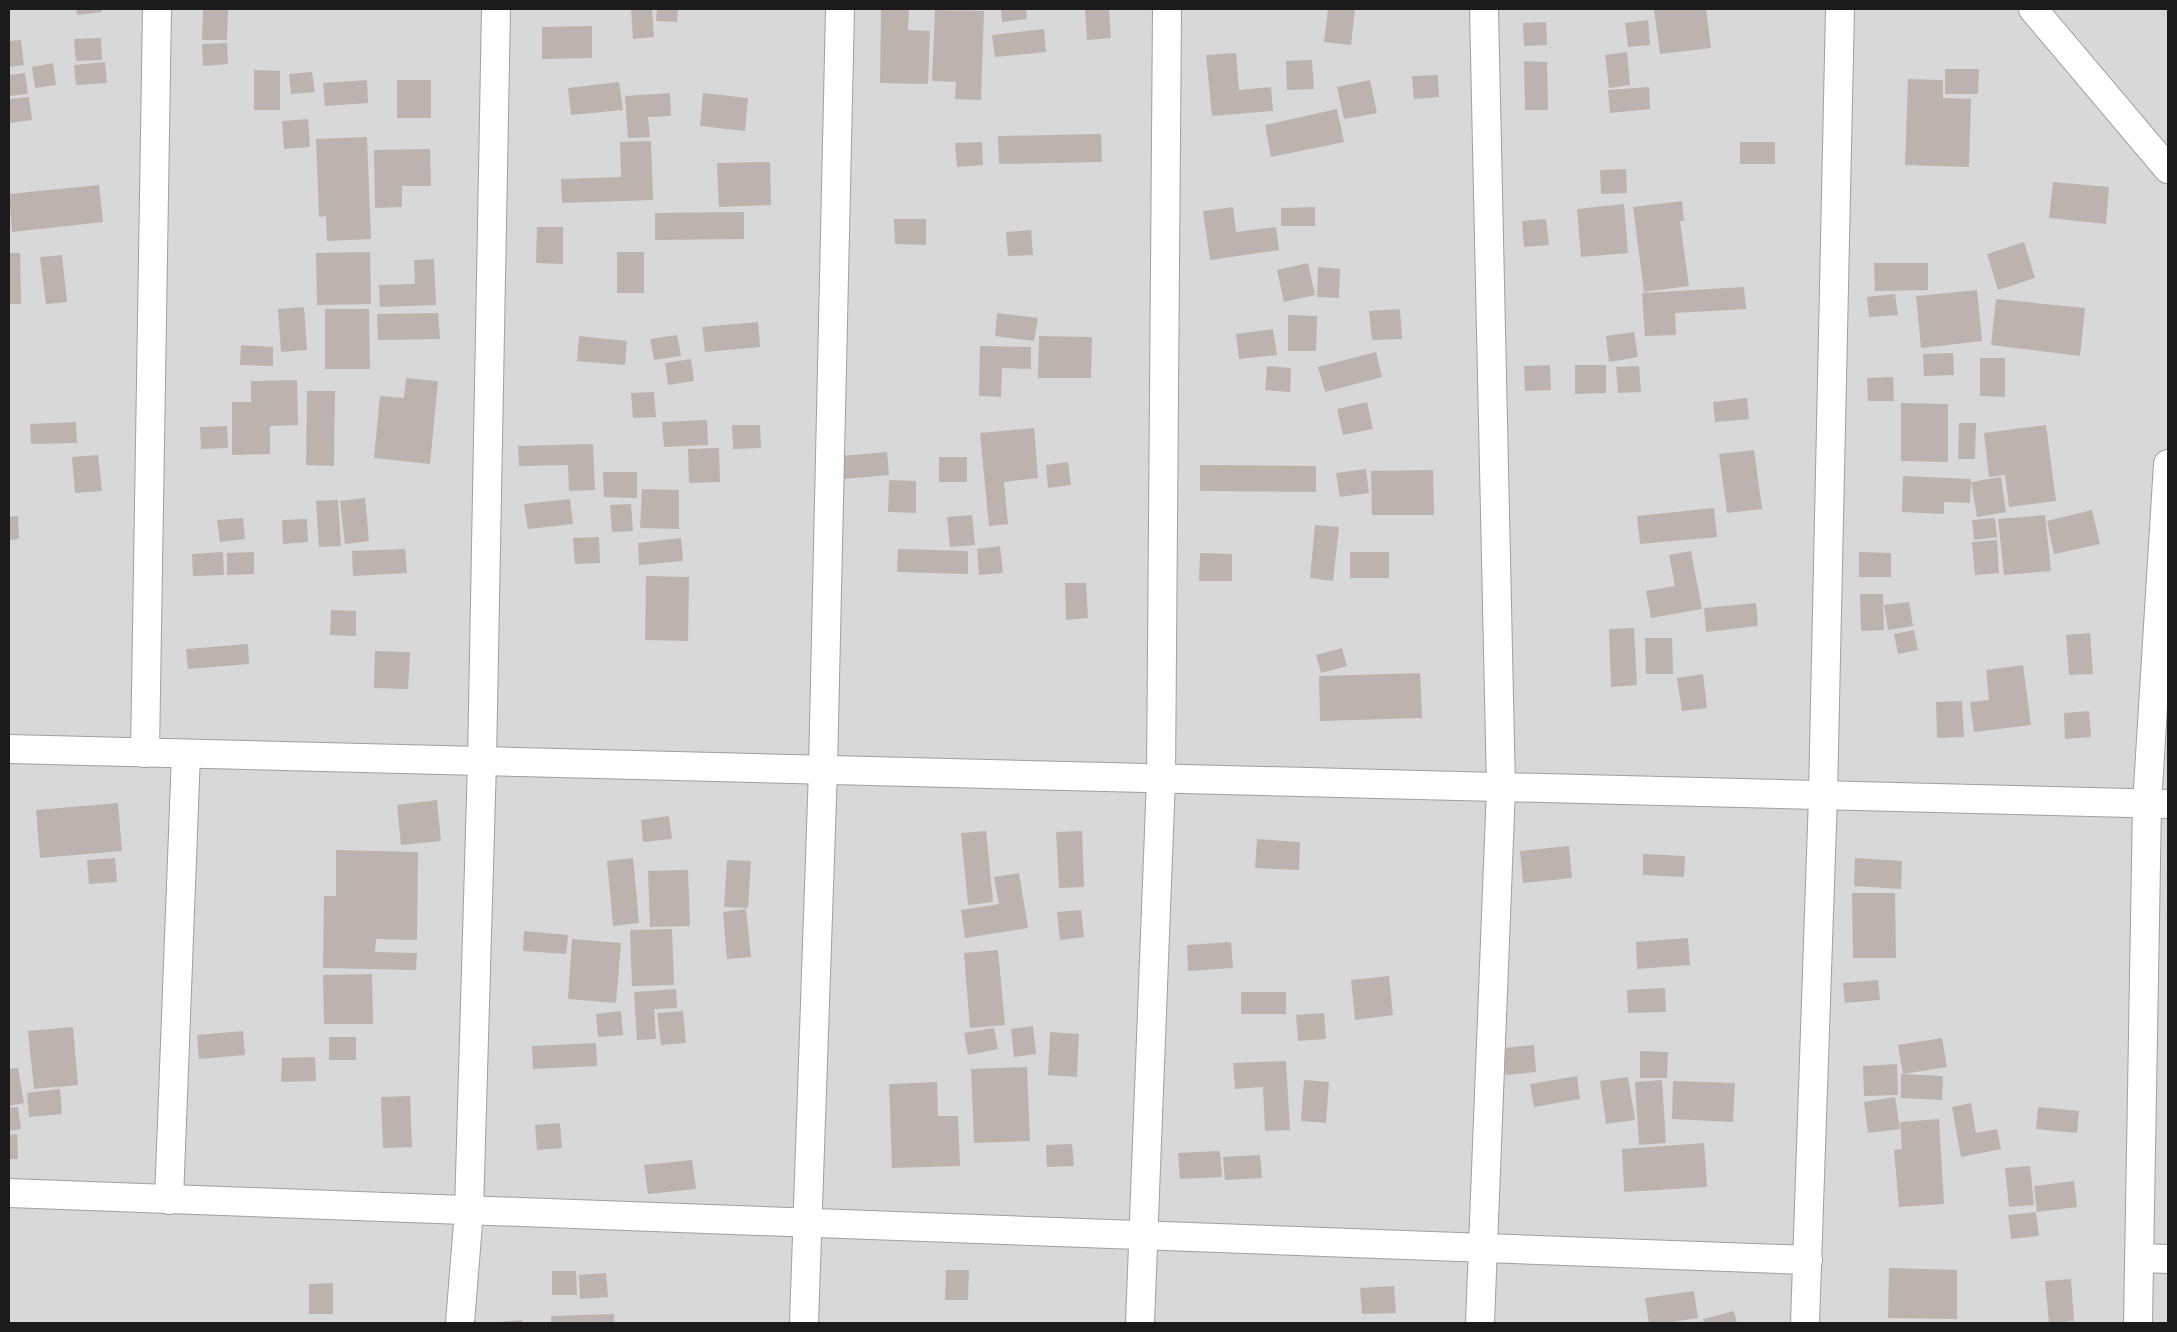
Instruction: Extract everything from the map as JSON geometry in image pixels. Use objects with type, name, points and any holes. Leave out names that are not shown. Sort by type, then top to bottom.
[{"type":"street","points":[[145,753],[157,9]]},
{"type":"street","points":[[460,1323],[470,1211],[482,762],[496,9]]},
{"type":"street","points":[[804,1323],[823,770],[840,9]]},
{"type":"street","points":[[1140,1323],[1161,779],[1167,9]]},
{"type":"street","points":[[1480,1323],[1501,788],[1484,9]]},
{"type":"street","points":[[1806,1323],[1823,796],[1840,9]]},
{"type":"street","points":[[2033,9],[2168,170]]},
{"type":"street","points":[[2138,1323],[2158,804],[2168,464]]},
{"type":"street","points":[[9,749],[2158,804]]},
{"type":"street","points":[[170,1200],[186,754]]},
{"type":"street","points":[[9,1193],[1808,1260]]},
{"type":"street","points":[[2140,1258],[2168,1258]]},
{"type":"shaded area","points":[[9,9],[2168,9],[2168,1323],[9,1323]]},
{"type":"building","points":[[76,9],[102,9],[102,12],[77,15]]},
{"type":"building","points":[[203,9],[228,9],[227,40],[202,40]]},
{"type":"building","points":[[631,9],[652,9],[654,37],[633,39]]},
{"type":"building","points":[[657,9],[678,9],[677,22],[656,21]]},
{"type":"building","points":[[881,9],[909,9],[908,30],[930,31],[928,84],[880,83]]},
{"type":"building","points":[[1001,9],[1026,9],[1027,19],[1002,22]]},
{"type":"building","points":[[1085,9],[1109,9],[1111,38],[1087,40]]},
{"type":"building","points":[[1328,9],[1355,9],[1351,45],[1324,42]]},
{"type":"building","points":[[1654,9],[1706,9],[1711,48],[1660,54]]},
{"type":"building","points":[[935,10],[984,11],[981,100],[955,99],[956,82],[932,81]]},
{"type":"building","points":[[1648,20],[1650,45],[1628,47],[1625,23]]},
{"type":"building","points":[[1546,22],[1547,45],[1524,46],[1523,23]]},
{"type":"building","points":[[592,26],[592,58],[542,59],[542,27]]},
{"type":"building","points":[[1044,29],[1046,52],[995,57],[992,35]]},
{"type":"building","points":[[101,38],[102,60],[76,61],[74,39]]},
{"type":"building","points":[[21,40],[24,65],[9,67],[9,41]]},
{"type":"building","points":[[227,43],[228,64],[203,66],[202,44]]},
{"type":"building","points":[[1627,52],[1630,85],[1609,88],[1605,55]]},
{"type":"building","points":[[1236,53],[1239,90],[1271,87],[1273,111],[1212,116],[1206,55]]},
{"type":"building","points":[[1312,60],[1314,89],[1287,90],[1286,61]]},
{"type":"building","points":[[1524,61],[1547,62],[1548,110],[1525,110]]},
{"type":"building","points":[[105,62],[107,83],[76,85],[74,65]]},
{"type":"building","points":[[53,63],[56,85],[35,88],[32,67]]},
{"type":"building","points":[[1945,69],[1979,69],[1978,94],[1945,94]]},
{"type":"building","points":[[254,70],[280,71],[280,110],[254,110]]},
{"type":"building","points":[[312,72],[315,92],[291,94],[289,74]]},
{"type":"building","points":[[25,73],[28,94],[9,96],[9,75]]},
{"type":"building","points":[[1438,75],[1439,97],[1414,99],[1412,76]]},
{"type":"building","points":[[1908,79],[1943,80],[1943,98],[1971,99],[1969,167],[1905,165]]},
{"type":"building","points":[[367,80],[368,103],[325,106],[323,83]]},
{"type":"building","points":[[397,80],[431,80],[431,118],[397,118]]},
{"type":"building","points":[[1370,80],[1377,113],[1344,119],[1337,87]]},
{"type":"building","points":[[619,82],[623,110],[571,115],[568,88]]},
{"type":"building","points":[[1649,87],[1650,109],[1610,113],[1608,90]]},
{"type":"building","points":[[670,93],[671,116],[648,117],[650,137],[628,138],[625,96]]},
{"type":"building","points":[[703,93],[748,98],[745,131],[700,126]]},
{"type":"building","points":[[29,97],[32,120],[9,123],[9,99]]},
{"type":"building","points":[[1337,109],[1344,142],[1271,157],[1265,125]]},
{"type":"building","points":[[308,119],[310,147],[284,149],[282,121]]},
{"type":"building","points":[[1101,134],[1102,162],[999,164],[998,136]]},
{"type":"building","points":[[367,137],[371,239],[327,241],[326,216],[319,217],[316,139]]},
{"type":"building","points":[[651,141],[653,200],[562,203],[561,179],[621,177],[620,142]]},
{"type":"building","points":[[982,142],[983,165],[957,167],[955,143]]},
{"type":"building","points":[[1740,142],[1775,142],[1775,164],[1740,164]]},
{"type":"building","points":[[430,149],[431,186],[402,186],[402,207],[375,208],[374,150]]},
{"type":"building","points":[[770,162],[771,205],[719,207],[717,163]]},
{"type":"building","points":[[1626,169],[1627,193],[1601,194],[1600,170]]},
{"type":"building","points":[[2053,182],[2109,187],[2106,224],[2049,218]]},
{"type":"building","points":[[99,185],[103,222],[12,232],[9,194]]},
{"type":"building","points":[[1682,201],[1684,221],[1680,221],[1689,286],[1644,292],[1633,207]]},
{"type":"building","points":[[1624,204],[1628,253],[1581,257],[1577,209]]},
{"type":"building","points":[[1233,207],[1236,232],[1276,227],[1279,250],[1210,260],[1203,211]]},
{"type":"building","points":[[1315,207],[1315,226],[1281,226],[1281,208]]},
{"type":"building","points":[[744,212],[744,239],[655,240],[655,213]]},
{"type":"building","points":[[894,219],[926,219],[926,245],[895,244]]},
{"type":"building","points":[[1546,219],[1549,245],[1524,247],[1522,221]]},
{"type":"building","points":[[537,227],[563,227],[563,264],[536,263]]},
{"type":"building","points":[[1031,230],[1033,255],[1008,256],[1006,232]]},
{"type":"building","points":[[2024,242],[2035,278],[1998,290],[1987,254]]},
{"type":"building","points":[[370,252],[371,304],[317,305],[316,253]]},
{"type":"building","points":[[617,252],[644,252],[644,293],[617,293]]},
{"type":"building","points":[[9,253],[20,253],[21,304],[9,304]]},
{"type":"building","points":[[62,255],[67,302],[46,304],[40,257]]},
{"type":"building","points":[[434,259],[436,305],[380,307],[379,285],[415,284],[414,260]]},
{"type":"building","points":[[1308,263],[1315,295],[1284,302],[1277,270]]},
{"type":"building","points":[[1874,263],[1928,263],[1928,290],[1875,291]]},
{"type":"building","points":[[1318,267],[1340,269],[1339,298],[1317,297]]},
{"type":"building","points":[[1744,287],[1746,309],[1675,313],[1676,335],[1645,336],[1642,293]]},
{"type":"building","points":[[1977,290],[1982,341],[1921,348],[1916,296]]},
{"type":"building","points":[[1895,294],[1898,315],[1869,317],[1867,297]]},
{"type":"building","points":[[1996,299],[2085,308],[2080,356],[1991,345]]},
{"type":"building","points":[[304,307],[307,350],[281,352],[278,309]]},
{"type":"building","points":[[325,309],[369,309],[370,369],[325,369]]},
{"type":"building","points":[[1400,309],[1402,339],[1372,340],[1369,311]]},
{"type":"building","points":[[438,313],[440,339],[378,340],[377,314]]},
{"type":"building","points":[[997,313],[1038,318],[1034,341],[995,336]]},
{"type":"building","points":[[1288,315],[1317,316],[1316,351],[1288,351]]},
{"type":"building","points":[[758,322],[760,347],[705,352],[702,327]]},
{"type":"building","points":[[1273,329],[1277,355],[1239,359],[1236,334]]},
{"type":"building","points":[[1634,332],[1638,357],[1609,362],[1606,336]]},
{"type":"building","points":[[677,335],[681,356],[654,360],[650,339]]},
{"type":"building","points":[[579,336],[627,341],[625,365],[577,361]]},
{"type":"building","points":[[1039,336],[1092,337],[1091,378],[1038,378]]},
{"type":"building","points":[[241,345],[273,347],[273,366],[240,365]]},
{"type":"building","points":[[980,346],[1031,347],[1031,369],[1002,368],[1001,397],[979,396]]},
{"type":"building","points":[[1376,352],[1382,377],[1325,392],[1318,367]]},
{"type":"building","points":[[1953,353],[1954,375],[1924,376],[1923,354]]},
{"type":"building","points":[[1980,358],[2005,358],[2005,397],[1980,396]]},
{"type":"building","points":[[691,359],[694,381],[668,385],[665,363]]},
{"type":"building","points":[[1550,365],[1551,390],[1525,391],[1524,366]]},
{"type":"building","points":[[1575,365],[1606,365],[1606,393],[1575,394]]},
{"type":"building","points":[[1267,366],[1291,368],[1290,392],[1265,390]]},
{"type":"building","points":[[1639,366],[1641,392],[1618,393],[1616,367]]},
{"type":"building","points":[[1893,377],[1894,401],[1868,401],[1867,378]]},
{"type":"building","points":[[406,378],[438,381],[430,464],[374,458],[380,396],[404,398]]},
{"type":"building","points":[[297,380],[298,425],[270,426],[270,454],[232,455],[232,402],[251,402],[251,381]]},
{"type":"building","points":[[307,391],[335,391],[334,466],[306,465]]},
{"type":"building","points":[[654,392],[656,417],[633,418],[631,393]]},
{"type":"building","points":[[1747,398],[1749,419],[1715,422],[1713,402]]},
{"type":"building","points":[[1367,402],[1373,429],[1343,435],[1337,409]]},
{"type":"building","points":[[1901,403],[1948,404],[1948,462],[1901,461]]},
{"type":"building","points":[[707,420],[708,445],[664,447],[662,422]]},
{"type":"building","points":[[76,422],[77,443],[31,444],[30,424]]},
{"type":"building","points":[[1959,423],[1976,423],[1975,459],[1958,459]]},
{"type":"building","points":[[732,425],[760,425],[761,448],[733,449]]},
{"type":"building","points":[[2046,425],[2056,501],[2009,507],[2005,475],[1989,477],[1984,433]]},
{"type":"building","points":[[227,426],[228,448],[201,449],[200,427]]},
{"type":"building","points":[[1034,428],[1038,478],[1004,482],[1008,524],[989,526],[980,433]]},
{"type":"building","points":[[593,444],[595,490],[569,491],[568,465],[519,466],[518,446]]},
{"type":"building","points":[[719,448],[720,482],[689,483],[688,449]]},
{"type":"building","points":[[1754,450],[1762,509],[1727,513],[1719,454]]},
{"type":"building","points":[[887,452],[889,475],[844,479],[842,456]]},
{"type":"building","points":[[98,455],[102,491],[75,493],[72,457]]},
{"type":"building","points":[[939,457],[967,457],[967,482],[939,482]]},
{"type":"building","points":[[1068,462],[1071,485],[1048,488],[1046,465]]},
{"type":"building","points":[[1200,465],[1316,466],[1316,492],[1200,491]]},
{"type":"building","points":[[1366,469],[1369,493],[1340,497],[1336,473]]},
{"type":"building","points":[[1433,470],[1434,515],[1372,515],[1371,471]]},
{"type":"building","points":[[603,472],[637,472],[637,498],[604,497]]},
{"type":"building","points":[[1903,476],[1971,479],[1970,503],[1944,502],[1944,514],[1902,512]]},
{"type":"building","points":[[2001,477],[2006,512],[1977,517],[1971,482]]},
{"type":"building","points":[[889,480],[916,481],[916,513],[888,512]]},
{"type":"building","points":[[642,489],[679,490],[679,529],[640,528]]},
{"type":"building","points":[[365,498],[369,541],[345,544],[340,501]]},
{"type":"building","points":[[570,499],[573,524],[528,529],[524,504]]},
{"type":"building","points":[[338,500],[341,546],[319,547],[316,501]]},
{"type":"building","points":[[631,504],[633,531],[612,532],[610,505]]},
{"type":"building","points":[[1714,508],[1717,537],[1640,544],[1637,516]]},
{"type":"building","points":[[2092,510],[2100,544],[2054,554],[2047,521]]},
{"type":"building","points":[[972,515],[975,545],[950,547],[947,517]]},
{"type":"building","points":[[2045,515],[2051,571],[2004,575],[1998,519]]},
{"type":"building","points":[[18,516],[19,539],[9,540],[9,517]]},
{"type":"building","points":[[243,518],[245,539],[220,542],[217,520]]},
{"type":"building","points":[[1995,518],[1997,537],[1974,540],[1972,520]]},
{"type":"building","points":[[307,519],[308,542],[283,544],[282,520]]},
{"type":"building","points":[[1315,525],[1339,527],[1333,581],[1310,578]]},
{"type":"building","points":[[599,537],[600,563],[575,564],[573,538]]},
{"type":"building","points":[[681,538],[683,561],[639,565],[638,543]]},
{"type":"building","points":[[1997,540],[1999,573],[1975,575],[1972,542]]},
{"type":"building","points":[[1000,546],[1003,573],[979,575],[977,549]]},
{"type":"building","points":[[405,549],[407,573],[353,576],[352,551]]},
{"type":"building","points":[[898,549],[968,551],[968,574],[897,572]]},
{"type":"building","points":[[1691,551],[1702,609],[1651,618],[1646,591],[1675,586],[1669,555]]},
{"type":"building","points":[[223,552],[224,575],[193,576],[192,554]]},
{"type":"building","points":[[254,552],[254,574],[227,575],[227,553]]},
{"type":"building","points":[[1350,552],[1389,552],[1389,578],[1350,578]]},
{"type":"building","points":[[1859,552],[1891,553],[1891,577],[1859,577]]},
{"type":"building","points":[[1200,553],[1232,554],[1232,581],[1199,581]]},
{"type":"building","points":[[646,576],[689,577],[688,641],[645,640]]},
{"type":"building","points":[[1065,583],[1086,583],[1088,618],[1066,620]]},
{"type":"building","points":[[1860,594],[1883,594],[1884,630],[1861,631]]},
{"type":"building","points":[[1909,602],[1913,626],[1888,630],[1884,605]]},
{"type":"building","points":[[1756,603],[1758,626],[1706,632],[1704,608]]},
{"type":"building","points":[[331,610],[356,611],[356,636],[330,635]]},
{"type":"building","points":[[1634,628],[1637,685],[1611,687],[1609,629]]},
{"type":"building","points":[[1914,630],[1918,650],[1898,654],[1894,634]]},
{"type":"building","points":[[2090,633],[2093,674],[2069,675],[2066,635]]},
{"type":"building","points":[[1645,638],[1672,638],[1673,674],[1646,674]]},
{"type":"building","points":[[248,644],[249,664],[188,669],[186,649]]},
{"type":"building","points":[[1342,648],[1347,666],[1321,673],[1316,655]]},
{"type":"building","points":[[375,651],[410,652],[408,689],[374,688]]},
{"type":"building","points":[[2023,665],[2031,725],[1974,732],[1970,702],[1989,700],[1986,670]]},
{"type":"building","points":[[1420,673],[1422,718],[1320,721],[1319,676]]},
{"type":"building","points":[[1703,674],[1707,708],[1682,711],[1677,678]]},
{"type":"building","points":[[1962,701],[1964,737],[1937,738],[1936,702]]},
{"type":"building","points":[[2089,711],[2091,737],[2065,739],[2064,713]]},
{"type":"building","points":[[437,800],[441,841],[401,845],[397,805]]},
{"type":"building","points":[[118,803],[122,851],[40,858],[36,810]]},
{"type":"building","points":[[669,816],[672,839],[643,842],[641,820]]},
{"type":"building","points":[[986,831],[993,902],[968,905],[961,833]]},
{"type":"building","points":[[1082,831],[1084,887],[1059,888],[1056,832]]},
{"type":"building","points":[[1257,839],[1300,842],[1299,870],[1255,868]]},
{"type":"building","points":[[1569,846],[1572,878],[1523,883],[1520,851]]},
{"type":"building","points":[[336,850],[418,852],[417,940],[376,939],[375,952],[417,953],[416,970],[323,968],[324,896],[336,896]]},
{"type":"building","points":[[1643,854],[1685,856],[1684,877],[1643,875]]},
{"type":"building","points":[[115,858],[117,882],[89,884],[87,860]]},
{"type":"building","points":[[633,858],[639,923],[613,926],[607,861]]},
{"type":"building","points":[[1855,858],[1902,861],[1901,889],[1854,886]]},
{"type":"building","points":[[727,860],[751,861],[748,908],[724,907]]},
{"type":"building","points":[[688,870],[690,926],[650,927],[648,871]]},
{"type":"building","points":[[1019,873],[1028,928],[965,938],[961,910],[999,904],[994,877]]},
{"type":"building","points":[[1852,893],[1895,893],[1896,958],[1853,958]]},
{"type":"building","points":[[746,909],[751,957],[727,959],[723,912]]},
{"type":"building","points":[[1081,910],[1084,937],[1060,940],[1057,912]]},
{"type":"building","points":[[672,929],[674,985],[632,986],[630,930]]},
{"type":"building","points":[[524,931],[568,935],[566,954],[523,951]]},
{"type":"building","points":[[1688,938],[1690,965],[1637,969],[1636,942]]},
{"type":"building","points":[[572,939],[621,943],[616,1003],[568,999]]},
{"type":"building","points":[[1231,942],[1233,968],[1188,971],[1187,945]]},
{"type":"building","points":[[998,950],[1005,1025],[970,1028],[964,953]]},
{"type":"building","points":[[372,974],[373,1024],[324,1024],[323,975]]},
{"type":"building","points":[[1389,976],[1393,1015],[1355,1020],[1351,980]]},
{"type":"building","points":[[1878,980],[1880,1000],[1845,1003],[1843,983]]},
{"type":"building","points":[[1665,988],[1666,1012],[1628,1013],[1627,990]]},
{"type":"building","points":[[676,989],[677,1008],[654,1009],[656,1039],[637,1040],[634,992]]},
{"type":"building","points":[[1241,992],[1286,992],[1286,1014],[1241,1014]]},
{"type":"building","points":[[621,1011],[623,1035],[598,1037],[596,1014]]},
{"type":"building","points":[[683,1011],[686,1043],[661,1045],[657,1013]]},
{"type":"building","points":[[1324,1013],[1326,1039],[1298,1041],[1296,1015]]},
{"type":"building","points":[[1033,1026],[1036,1054],[1014,1057],[1011,1029]]},
{"type":"building","points":[[73,1027],[78,1085],[34,1089],[28,1031]]},
{"type":"building","points":[[994,1028],[998,1049],[968,1055],[964,1033]]},
{"type":"building","points":[[243,1031],[245,1055],[199,1059],[197,1035]]},
{"type":"building","points":[[1050,1032],[1079,1034],[1077,1077],[1048,1075]]},
{"type":"building","points":[[329,1037],[356,1037],[356,1060],[329,1060]]},
{"type":"building","points":[[1942,1038],[1947,1067],[1903,1074],[1898,1045]]},
{"type":"building","points":[[596,1043],[597,1066],[533,1069],[532,1046]]},
{"type":"building","points":[[1534,1045],[1536,1072],[1506,1075],[1504,1048]]},
{"type":"building","points":[[1640,1051],[1668,1052],[1667,1078],[1640,1078]]},
{"type":"building","points":[[315,1057],[316,1081],[281,1082],[282,1058]]},
{"type":"building","points":[[1286,1061],[1290,1130],[1265,1131],[1263,1087],[1235,1089],[1233,1063]]},
{"type":"building","points":[[1897,1064],[1898,1095],[1864,1096],[1863,1066]]},
{"type":"building","points":[[1027,1067],[1030,1141],[974,1143],[971,1069]]},
{"type":"building","points":[[18,1068],[24,1103],[9,1106],[9,1069]]},
{"type":"building","points":[[1901,1074],[1943,1076],[1942,1100],[1901,1098]]},
{"type":"building","points":[[1577,1076],[1580,1099],[1534,1107],[1530,1084]]},
{"type":"building","points":[[1628,1077],[1635,1120],[1606,1124],[1600,1081]]},
{"type":"building","points":[[1304,1080],[1329,1082],[1326,1123],[1301,1121]]},
{"type":"building","points":[[1662,1080],[1666,1143],[1639,1145],[1635,1082]]},
{"type":"building","points":[[1673,1081],[1735,1083],[1733,1122],[1672,1119]]},
{"type":"building","points":[[937,1082],[938,1116],[958,1116],[960,1166],[892,1168],[889,1084]]},
{"type":"building","points":[[60,1089],[62,1114],[29,1117],[27,1093]]},
{"type":"building","points":[[410,1096],[412,1147],[383,1148],[381,1097]]},
{"type":"building","points":[[1895,1097],[1900,1129],[1868,1133],[1864,1102]]},
{"type":"building","points":[[1971,1103],[1976,1133],[1997,1129],[2001,1149],[1961,1157],[1952,1107]]},
{"type":"building","points":[[18,1107],[21,1129],[9,1131],[9,1108]]},
{"type":"building","points":[[2038,1107],[2079,1111],[2077,1133],[2036,1129]]},
{"type":"building","points":[[1939,1119],[1944,1204],[1899,1207],[1894,1150],[1902,1149],[1900,1122]]},
{"type":"building","points":[[560,1123],[562,1148],[537,1150],[535,1125]]},
{"type":"building","points":[[17,1134],[18,1159],[9,1159],[9,1135]]},
{"type":"building","points":[[1704,1143],[1707,1187],[1624,1192],[1622,1149]]},
{"type":"building","points":[[1072,1144],[1074,1166],[1047,1167],[1046,1145]]},
{"type":"building","points":[[1220,1151],[1222,1177],[1180,1179],[1178,1153]]},
{"type":"building","points":[[1260,1155],[1262,1178],[1225,1180],[1223,1157]]},
{"type":"building","points":[[692,1160],[696,1189],[648,1194],[644,1165]]},
{"type":"building","points":[[2030,1166],[2034,1205],[2009,1207],[2005,1168]]},
{"type":"building","points":[[2074,1181],[2077,1207],[2037,1212],[2034,1186]]},
{"type":"building","points":[[2036,1212],[2039,1236],[2011,1239],[2008,1215]]},
{"type":"building","points":[[1889,1268],[1957,1270],[1957,1319],[1888,1318]]},
{"type":"building","points":[[946,1270],[969,1270],[968,1300],[945,1300]]},
{"type":"building","points":[[552,1271],[576,1271],[577,1295],[552,1295]]},
{"type":"building","points":[[606,1273],[608,1297],[580,1299],[579,1275]]},
{"type":"building","points":[[2071,1279],[2074,1321],[2049,1323],[2045,1281]]},
{"type":"building","points":[[333,1283],[333,1314],[309,1314],[309,1284]]},
{"type":"building","points":[[1394,1286],[1396,1313],[1362,1314],[1360,1288]]},
{"type":"building","points":[[1694,1291],[1698,1318],[1666,1323],[1649,1323],[1645,1298]]},
{"type":"building","points":[[1734,1311],[1737,1323],[1704,1323],[1703,1319]]},
{"type":"building","points":[[614,1314],[614,1323],[551,1323],[551,1316]]},
{"type":"building","points":[[522,1320],[522,1323],[498,1323],[498,1322]]}]
